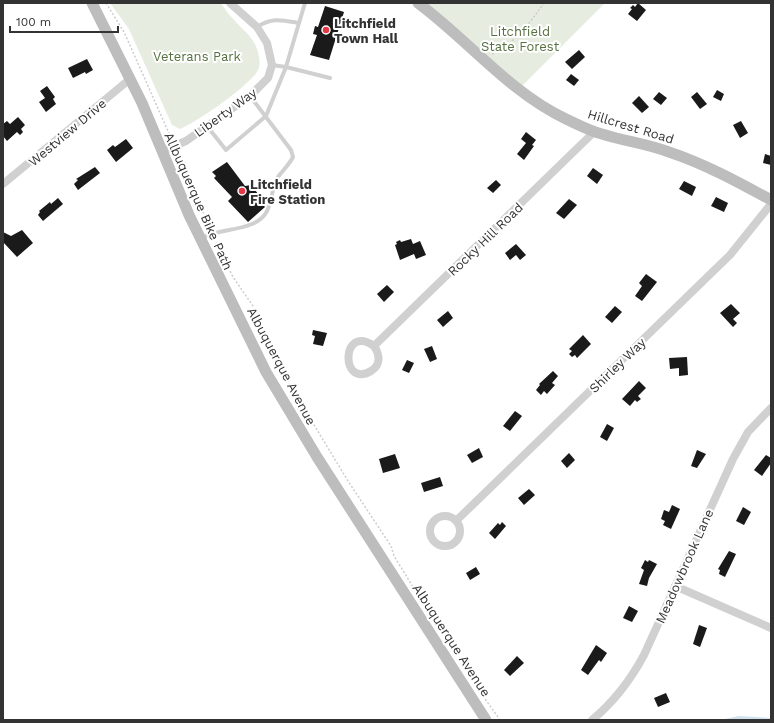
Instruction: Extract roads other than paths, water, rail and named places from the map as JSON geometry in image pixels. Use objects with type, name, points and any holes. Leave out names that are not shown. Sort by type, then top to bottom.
[{"type":"street","name":"Albuquerque Avenue","points":[[92,3],[130,78],[200,238],[266,372],[317,457],[486,720]]},
{"type":"street","points":[[230,3],[257,27],[267,43],[272,65]]},
{"type":"street","name":"Hillcrest Road","points":[[418,3],[452,30],[508,80],[532,99],[565,118],[595,132],[669,152],[721,174],[771,200]]},
{"type":"street","name":"Liberty Way","points":[[162,151],[186,141],[250,96],[268,78],[272,65]]},
{"type":"street","name":"Westview Drive","points":[[3,184],[130,78]]},
{"type":"street","name":"Rocky Hill Road","points":[[374,346],[595,132]]},
{"type":"street","name":"Shirley Way","points":[[457,520],[730,255],[771,204]]},
{"type":"street","name":"Meadowbrook Lane","points":[[592,720],[607,708],[632,679],[738,449],[748,432],[771,408]]},
{"type":"street","points":[[675,586],[771,628]]},
{"type":"lane","points":[[207,126],[226,150],[266,116],[286,67],[305,3]]},
{"type":"lane","points":[[257,27],[265,22],[275,19],[298,24]]},
{"type":"lane","points":[[272,65],[330,78]]},
{"type":"lane","points":[[200,238],[212,233],[254,224],[268,211],[278,178],[293,157],[291,150],[250,96]]},
{"type":"water","points":[[739,716],[771,718],[771,720],[720,720]]},
{"type":"place","name":"Litchfield Town Hall","points":[[326,30]]},
{"type":"place","name":"Litchfield Fire Station","points":[[242,191]]},
{"type":"park label","name":"Litchfield State Forest","points":[[520,38]]},
{"type":"park label","name":"Veterans Park","points":[[197,56]]}]
